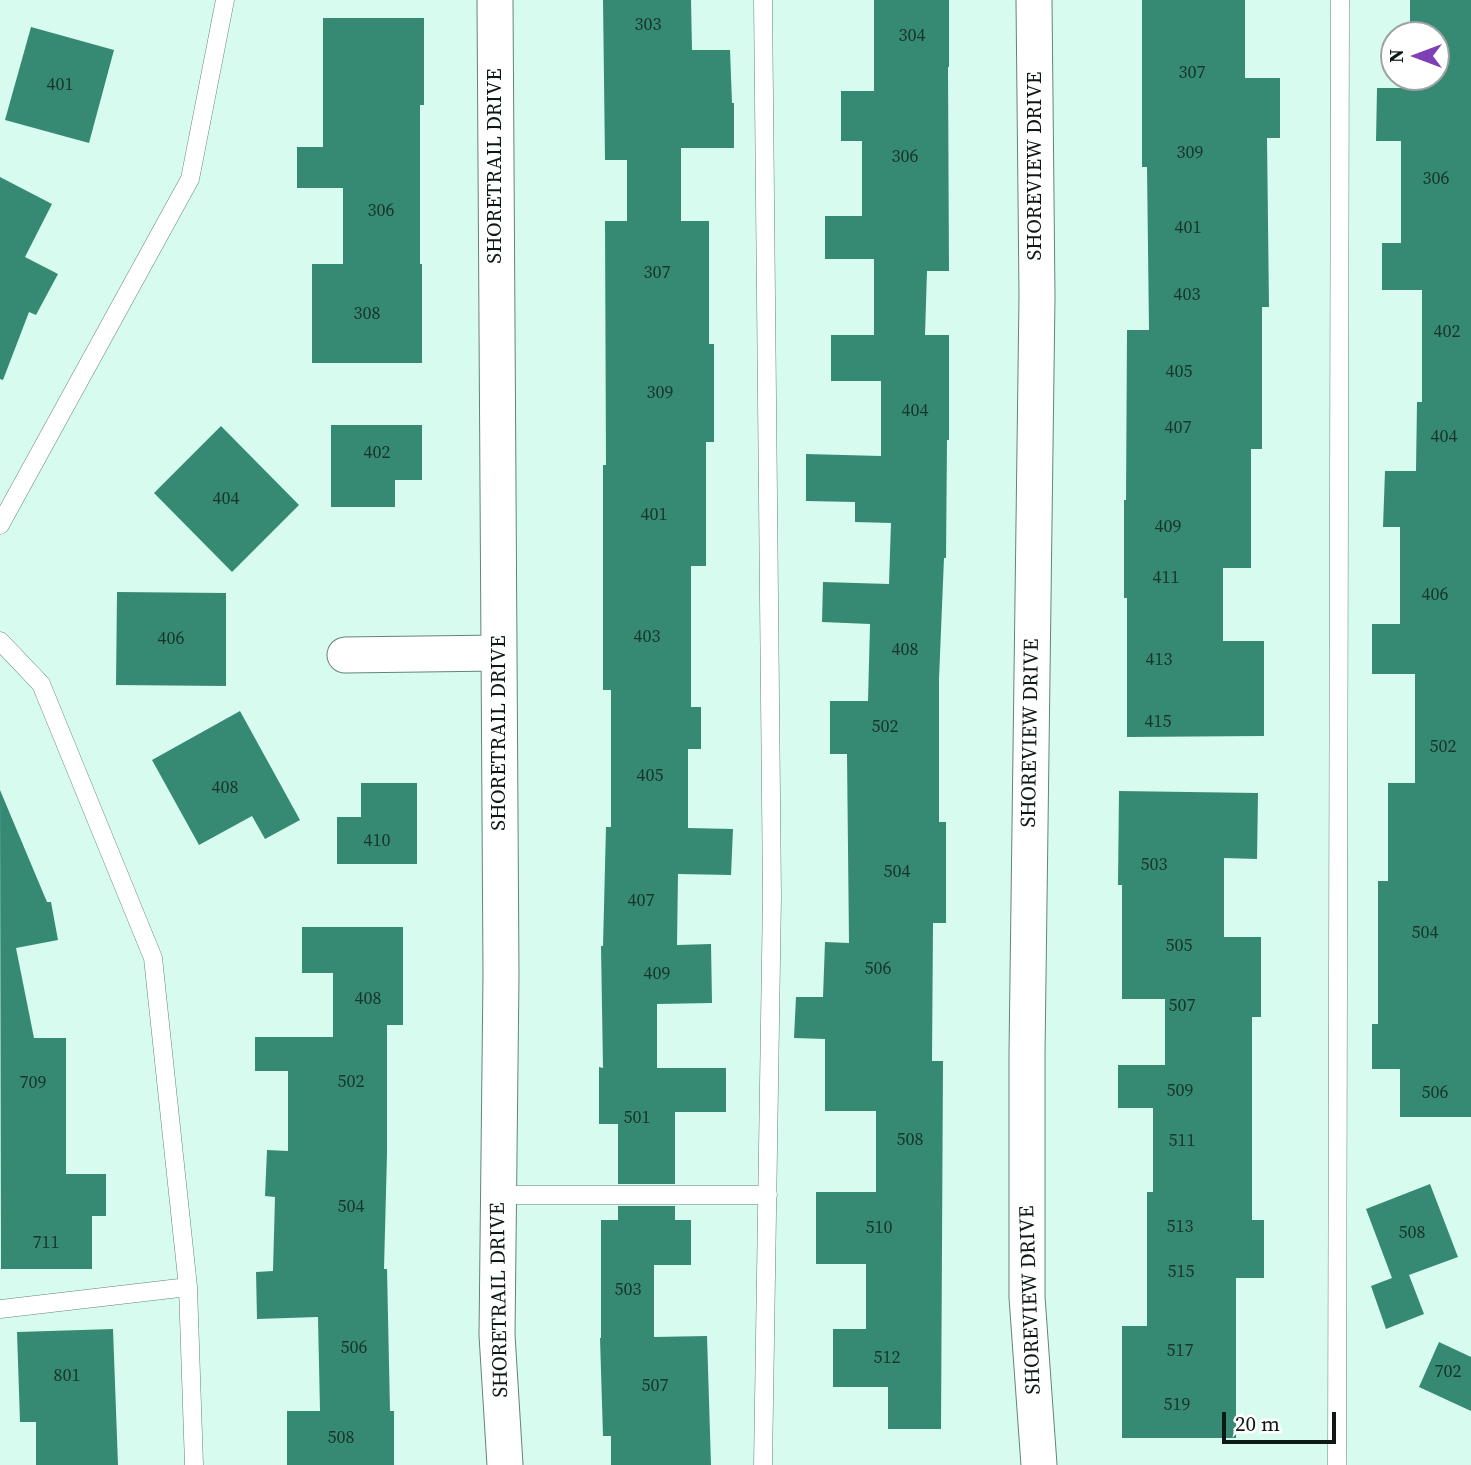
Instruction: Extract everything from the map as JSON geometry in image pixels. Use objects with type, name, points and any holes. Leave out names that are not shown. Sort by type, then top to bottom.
[{"type":"street","name":"SHORETRAIL DRIVE","points":[[495,0],[501,989],[497,1335],[505,1465]]},
{"type":"street","name":"SHOREVIEW DRIVE","points":[[1034,0],[1037,296],[1027,1053],[1027,1297],[1039,1465]]},
{"type":"street","points":[[345,655],[499,653]]},
{"type":"lane","points":[[0,525],[190,179],[225,0]]},
{"type":"lane","points":[[763,0],[772,896],[763,1465]]},
{"type":"lane","points":[[1337,1465],[1340,0]]},
{"type":"lane","points":[[0,641],[41,684],[153,958],[188,1287],[194,1465]]},
{"type":"lane","points":[[499,1195],[768,1195]]},
{"type":"lane","points":[[0,1309],[188,1287]]},
{"type":"building","points":[[603,0],[691,0],[692,50],[730,50],[734,103],[734,148],[681,148],[681,221],[709,221],[709,344],[714,344],[714,442],[706,442],[706,566],[691,566],[691,707],[701,707],[701,749],[688,749],[688,828],[733,829],[731,875],[678,874],[677,945],[711,944],[712,1003],[657,1004],[657,1068],[726,1068],[726,1112],[675,1112],[675,1184],[618,1184],[618,1124],[599,1124],[599,1067],[603,1068],[601,946],[606,827],[611,827],[611,690],[603,690],[605,221],[627,221],[627,160],[605,160]]},
{"type":"building","points":[[874,0],[949,0],[949,271],[927,271],[925,335],[949,335],[946,558],[939,679],[939,822],[946,822],[946,923],[933,923],[932,1061],[943,1061],[941,1429],[888,1429],[888,1387],[833,1387],[833,1329],[866,1329],[866,1264],[816,1264],[816,1192],[876,1192],[876,1111],[825,1111],[825,1039],[794,1038],[796,997],[823,997],[825,942],[849,943],[847,754],[830,754],[830,701],[868,701],[870,624],[822,622],[823,582],[889,584],[891,523],[855,522],[855,502],[806,501],[806,454],[881,456],[881,381],[831,381],[831,335],[874,335],[874,259],[825,259],[825,216],[862,216],[862,141],[841,141],[841,91],[874,91]]},
{"type":"building","points":[[1142,0],[1245,0],[1245,78],[1280,78],[1280,138],[1267,138],[1269,307],[1262,307],[1262,449],[1251,449],[1251,568],[1223,568],[1223,641],[1264,641],[1264,736],[1127,737],[1124,500],[1127,330],[1149,330],[1147,167],[1142,167]]},
{"type":"building","points":[[1410,0],[1471,0],[1471,1117],[1400,1117],[1400,1069],[1372,1069],[1372,1024],[1378,1024],[1378,881],[1388,881],[1388,783],[1415,783],[1415,674],[1372,674],[1372,624],[1400,624],[1400,527],[1383,527],[1385,471],[1416,471],[1417,402],[1422,402],[1422,290],[1382,290],[1382,243],[1401,243],[1401,141],[1376,141],[1377,88],[1380,88],[1380,91],[1450,91],[1450,21],[1410,21]]},
{"type":"building","points":[[323,18],[424,18],[424,105],[420,105],[422,363],[312,363],[312,264],[343,264],[343,188],[297,188],[297,147],[323,147]]},
{"type":"building","points":[[31,27],[114,50],[89,143],[5,120]]},
{"type":"building","points":[[0,177],[52,204],[25,257],[58,274],[36,315],[29,312],[3,380],[0,379]]},
{"type":"building","points":[[331,425],[422,425],[422,480],[395,480],[395,507],[331,507]]},
{"type":"building","points":[[221,426],[299,505],[232,572],[154,493]]},
{"type":"building","points":[[117,592],[226,593],[226,686],[116,685]]},
{"type":"building","points":[[240,711],[300,820],[265,839],[252,816],[199,845],[152,760]]},
{"type":"building","points":[[361,783],[417,783],[417,864],[337,864],[337,817],[361,817]]},
{"type":"building","points":[[0,790],[47,902],[51,902],[58,940],[16,948],[34,1038],[66,1038],[66,1174],[106,1174],[106,1216],[92,1216],[92,1269],[1,1269]]},
{"type":"building","points":[[1119,791],[1258,793],[1257,859],[1224,858],[1224,937],[1261,937],[1261,1017],[1252,1017],[1252,1220],[1264,1220],[1264,1278],[1236,1278],[1236,1438],[1122,1438],[1122,1326],[1147,1326],[1147,1192],[1153,1192],[1153,1108],[1118,1108],[1118,1065],[1165,1065],[1165,999],[1122,999],[1122,885],[1118,885]]},
{"type":"building","points":[[302,927],[403,927],[403,1025],[387,1025],[384,1269],[387,1269],[394,1465],[287,1465],[287,1411],[320,1411],[318,1317],[257,1319],[256,1272],[273,1271],[275,1197],[265,1196],[267,1150],[288,1151],[288,1071],[255,1071],[255,1037],[333,1037],[333,973],[302,973]]},
{"type":"building","points":[[1430,1184],[1458,1257],[1409,1275],[1424,1314],[1386,1329],[1371,1286],[1392,1278],[1366,1209]]},
{"type":"building","points":[[618,1206],[675,1206],[675,1220],[691,1220],[691,1265],[654,1265],[654,1337],[707,1336],[711,1465],[611,1465],[611,1436],[603,1436],[601,1220],[618,1220]]},
{"type":"building","points":[[113,1329],[118,1465],[36,1465],[36,1422],[20,1422],[17,1332]]},
{"type":"building","points":[[1439,1342],[1471,1357],[1471,1411],[1419,1387]]}]
